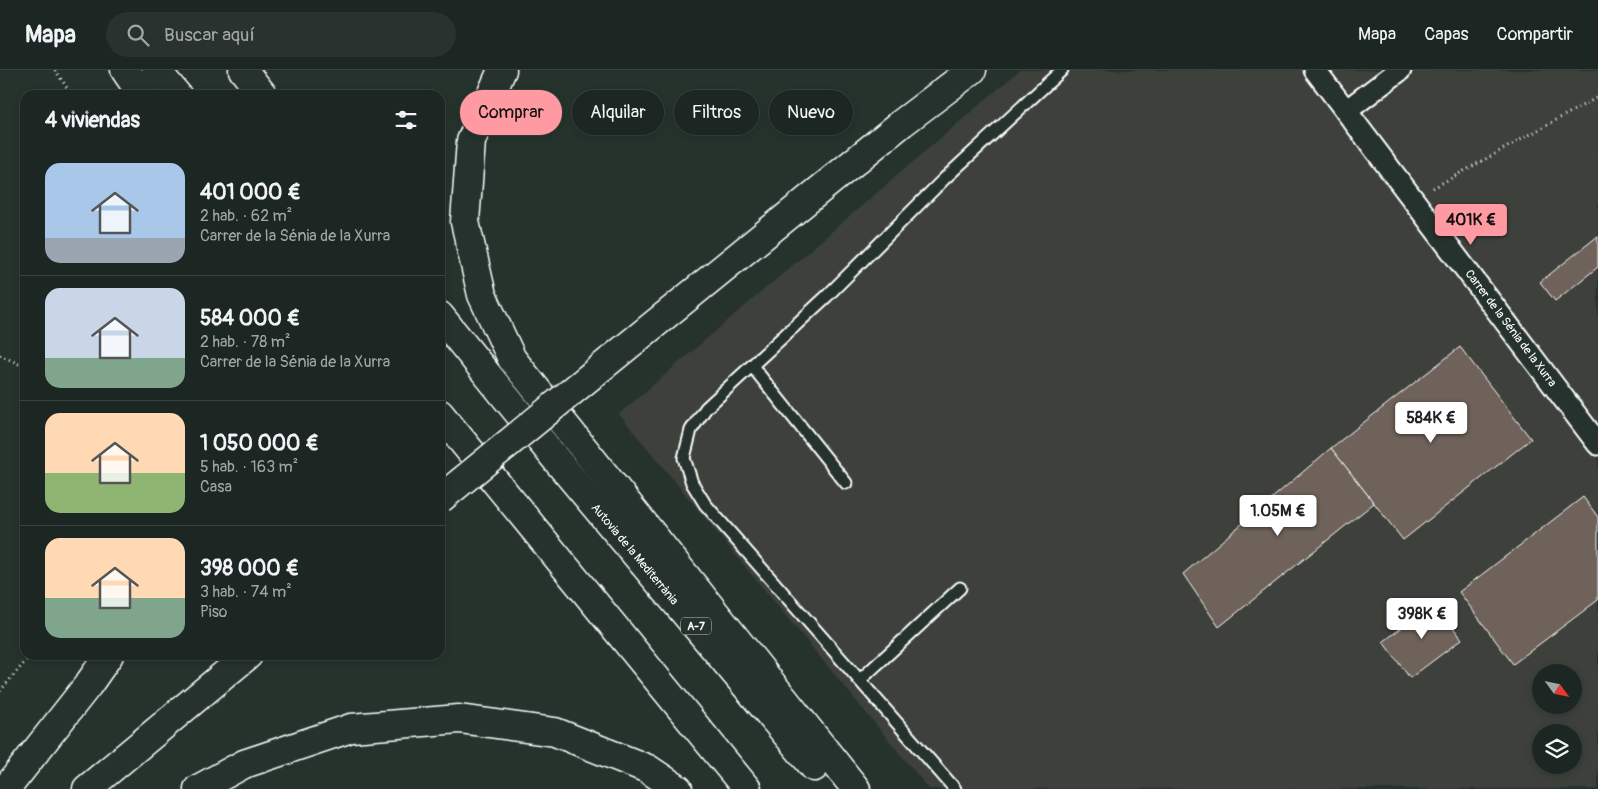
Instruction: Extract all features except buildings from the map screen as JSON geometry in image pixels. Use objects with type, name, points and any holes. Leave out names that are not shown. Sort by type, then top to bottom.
[{"type":"main road","points":[[125,70],[139,90]]},
{"type":"main road","points":[[156,70],[173,90]]},
{"type":"main road","points":[[243,70],[259,90]]},
{"type":"main road","points":[[502,70],[471,141],[465,222],[482,295],[512,359],[856,789]]},
{"type":"main road","points":[[902,123],[953,70]]},
{"type":"main road","points":[[445,495],[902,123],[972,70]]},
{"type":"main road","name":"Autovia de la Mediterrània","points":[[445,322],[559,463],[833,789]]},
{"type":"main road","points":[[445,420],[748,789]]},
{"type":"main road","points":[[6,789],[106,660]]},
{"type":"main road","points":[[87,789],[242,660]]},
{"type":"main road","points":[[198,789],[244,764],[350,728],[459,719],[555,732],[648,769],[678,789]]},
{"type":"street","name":"Carrer de la Sénia de la Xurra","points":[[1315,70],[1598,444]]},
{"type":"street","points":[[1346,111],[1400,70]]},
{"type":"lane","points":[[956,789],[705,504],[692,483],[684,458],[691,430],[706,408],[827,296],[944,179],[1062,70]]},
{"type":"lane","points":[[752,366],[846,483]]},
{"type":"lane","points":[[860,680],[960,588]]},
{"type":"path","points":[[55,70],[69,90]]},
{"type":"path","points":[[1413,199],[1598,97]]},
{"type":"path","points":[[0,354],[20,364]]},
{"type":"path","points":[[0,691],[27,660]]},
{"type":"shaded area","points":[[1020,70],[1598,70],[1598,789],[929,789],[619,414]]}]
